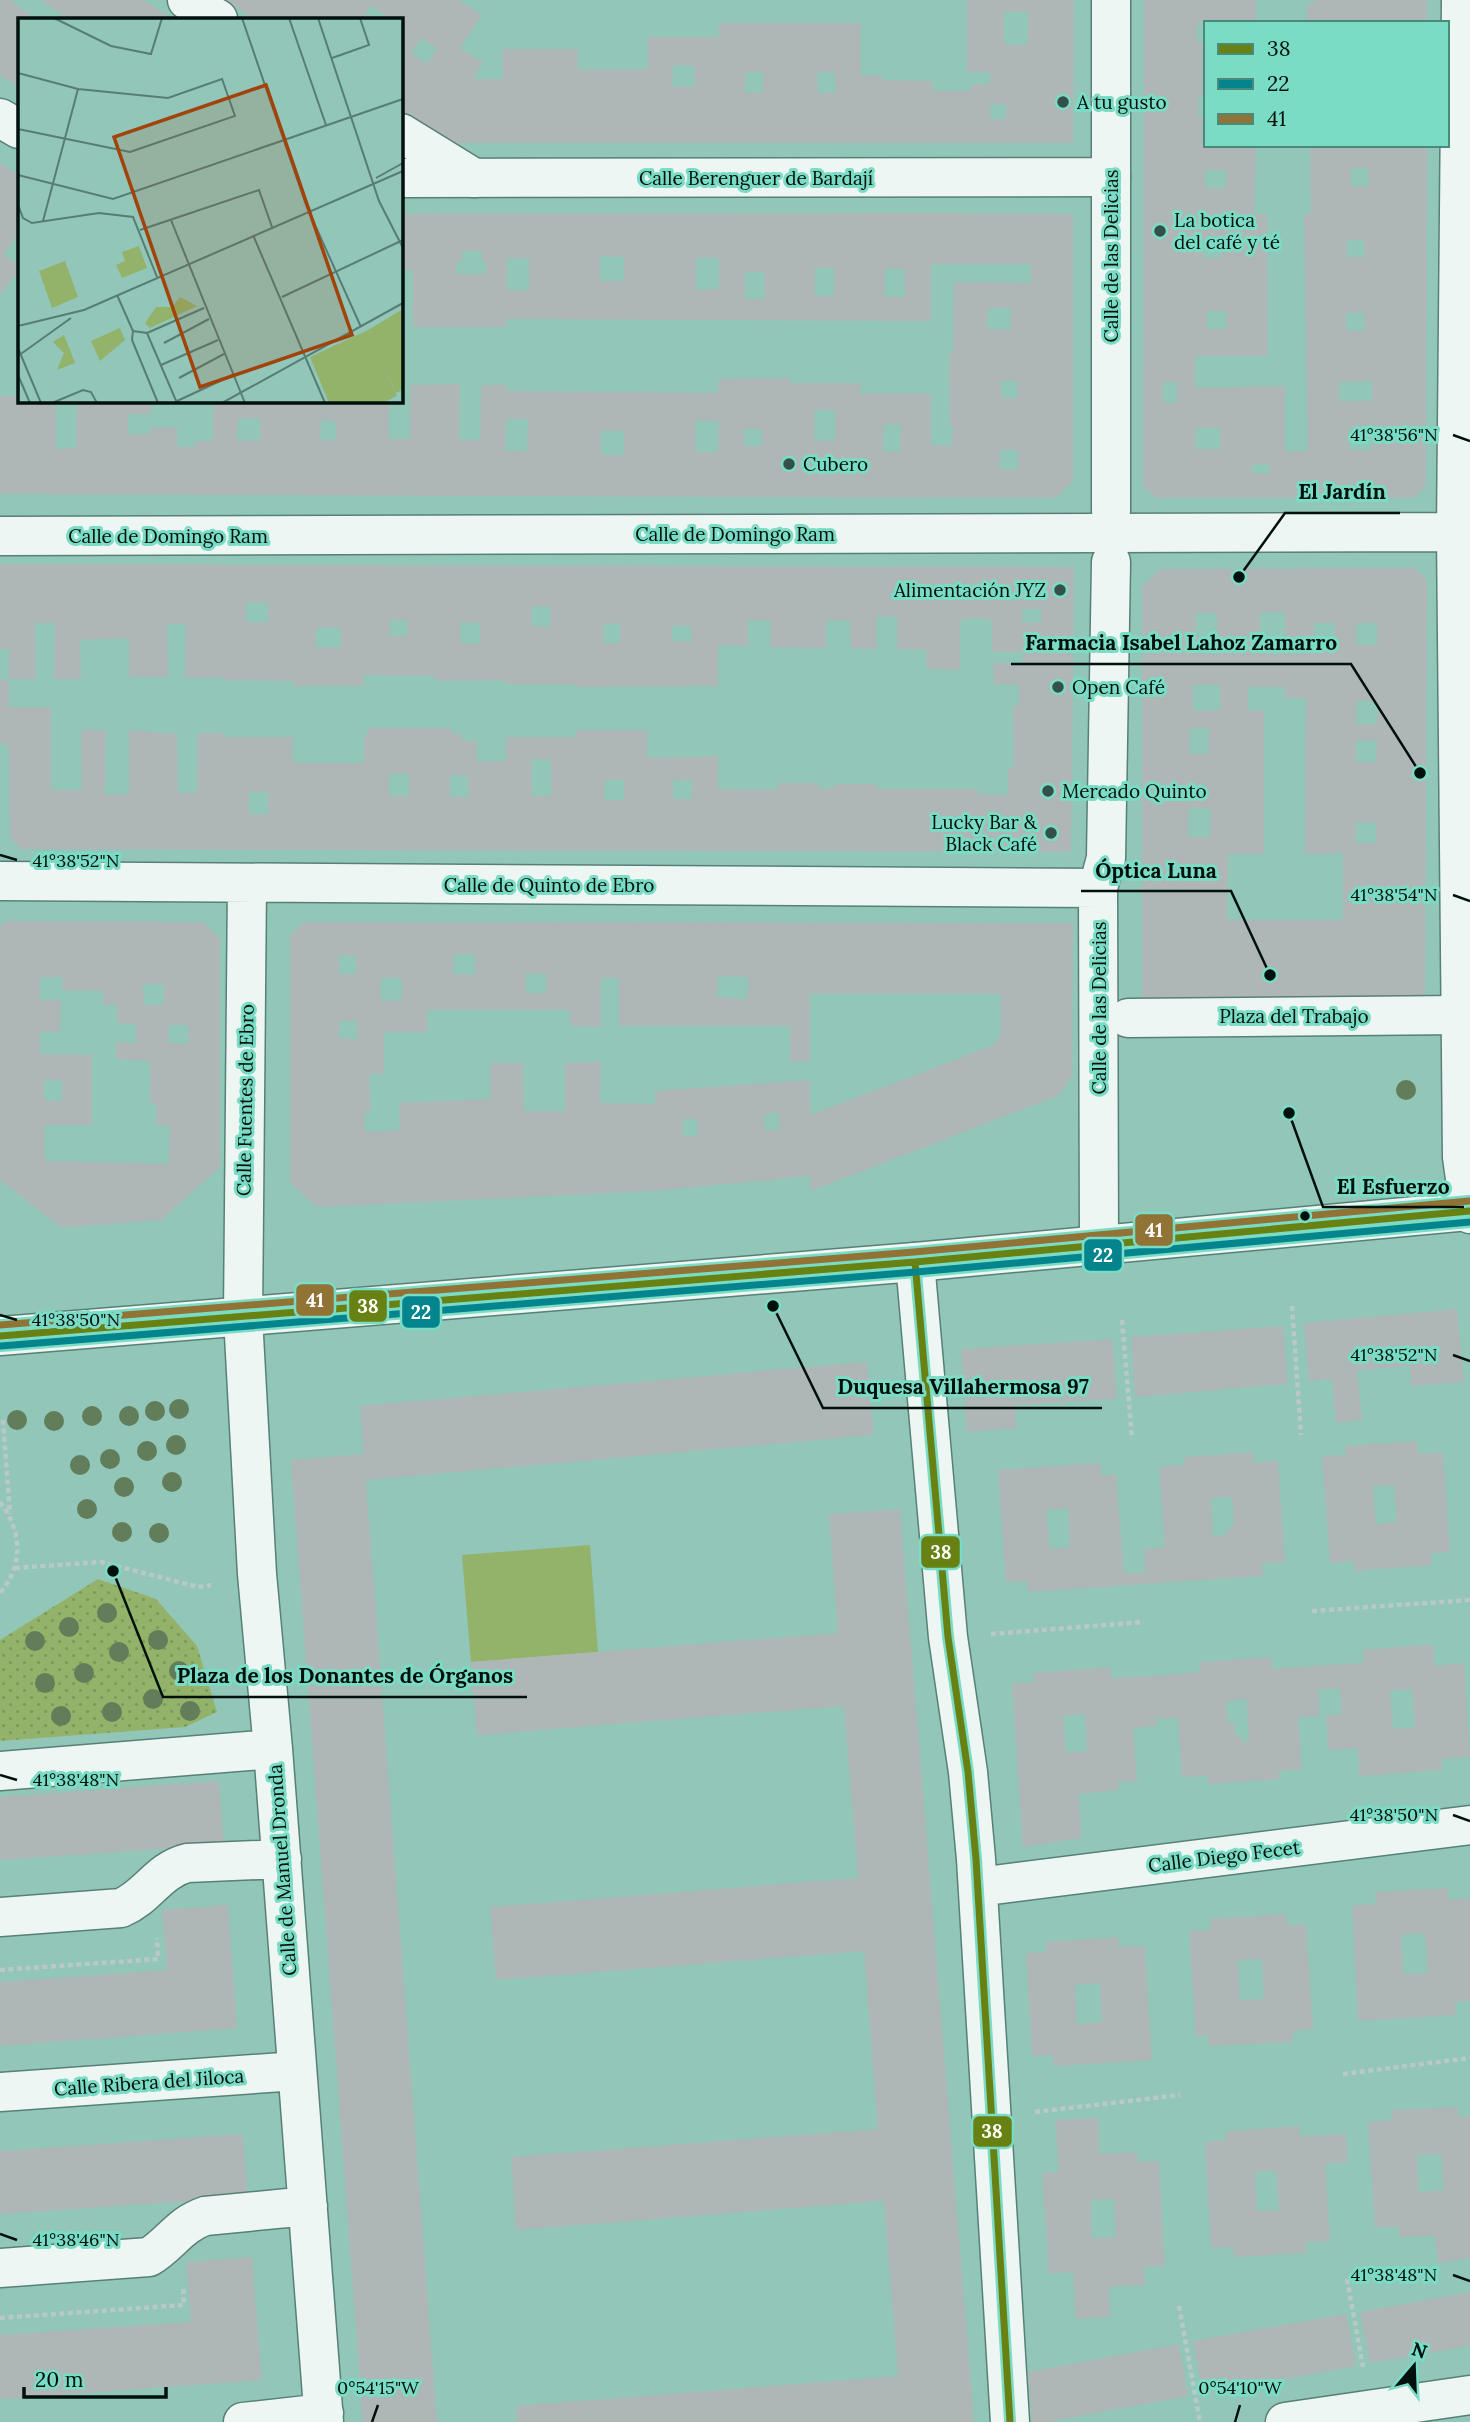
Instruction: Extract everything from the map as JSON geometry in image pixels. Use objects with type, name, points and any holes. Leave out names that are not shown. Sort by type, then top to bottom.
[{"type":"street","points":[[187,0],[216,18]]},
{"type":"street","name":"Calle de las Delicias","points":[[1111,0],[1111,511]]},
{"type":"street","points":[[0,1336],[915,1262],[1470,1212],[1462,1157],[1460,1015],[1463,532],[1461,0]]},
{"type":"street","points":[[0,118],[18,128]]},
{"type":"street","points":[[402,134],[474,178]]},
{"type":"street","name":"Calle Berenguer de Bardají","points":[[402,178],[1111,177]]},
{"type":"street","name":"Calle de Domingo Ram","points":[[0,536],[1463,532]]},
{"type":"street","name":"Calle de las Delicias","points":[[1099,1245],[1098,888],[1106,858],[1111,562]]},
{"type":"street","name":"Calle de Quinto de Ebro","points":[[0,880],[1098,888]]},
{"type":"street","name":"Calle Fuentes de Ebro","points":[[243,1317],[247,883]]},
{"type":"street","name":"Plaza del Trabajo","points":[[1128,1018],[1460,1015]]},
{"type":"street","points":[[915,1262],[948,1637],[968,1772],[978,1887],[1010,2422]]},
{"type":"street","name":"Calle de Manuel Dronda","points":[[243,1317],[257,1574],[274,1749],[324,2418]]},
{"type":"street","points":[[0,1771],[274,1749]]},
{"type":"street","name":"Calle Diego Fecet","points":[[978,1887],[1470,1825]]},
{"type":"street","points":[[0,1917],[121,1908],[135,1902],[172,1867],[187,1863],[282,1859]]},
{"type":"street","name":"Calle Ribera del Jiloca","points":[[0,2092],[297,2071]]},
{"type":"street","points":[[0,2268],[149,2257],[160,2251],[190,2221],[205,2216],[308,2206]]},
{"type":"street","points":[[1286,2422],[1470,2395]]},
{"type":"street","points":[[243,2422],[324,2418]]},
{"type":"path","points":[[1292,1306],[1301,1435]]},
{"type":"path","points":[[1122,1320],[1132,1439]]},
{"type":"path","points":[[3,1420],[10,1515]]},
{"type":"path","points":[[0,1502],[10,1515],[17,1532],[18,1550],[15,1569],[0,1594]]},
{"type":"path","points":[[15,1569],[101,1562],[198,1587],[211,1585]]},
{"type":"path","points":[[1312,1611],[1470,1600]]},
{"type":"path","points":[[948,1637],[1144,1622]]},
{"type":"path","points":[[1343,2074],[1470,2058]]},
{"type":"path","points":[[992,2116],[1180,2095]]},
{"type":"path","points":[[1347,2279],[1371,2409]]},
{"type":"path","points":[[1179,2306],[1200,2422]]},
{"type":"green space","points":[[590,1545],[598,1652],[471,1662],[462,1555]]},
{"type":"green space","points":[[98,1579],[156,1599],[197,1646],[217,1712],[185,1727],[0,1741],[0,1640]]},
{"type":"building","points":[[0,0],[14,0],[12,2],[35,18],[18,18],[18,87],[0,75]]},
{"type":"building","points":[[41,0],[143,0],[171,18],[67,18]]},
{"type":"building","points":[[223,0],[458,0],[482,15],[460,48],[483,62],[473,79],[503,79],[502,49],[578,49],[578,70],[648,69],[648,37],[719,37],[719,23],[861,23],[861,76],[882,75],[882,80],[932,81],[932,91],[970,91],[971,85],[990,84],[990,72],[967,72],[967,0],[1074,0],[1073,143],[445,143],[402,115],[402,18],[386,18],[371,5],[363,18],[252,18]],"holes":[[[1004,12],[1028,12],[1028,45],[1004,45]],[[421,38],[437,49],[427,64],[411,53]],[[673,65],[695,66],[694,87],[672,86]],[[746,72],[763,72],[763,92],[745,93]],[[817,72],[835,73],[836,93],[818,93]],[[990,104],[1006,104],[1006,119],[991,120]]]},
{"type":"building","points":[[1144,0],[1256,0],[1256,21],[1197,23],[1197,42],[1204,41],[1204,97],[1198,97],[1198,116],[1204,116],[1204,147],[1256,147],[1254,214],[1267,214],[1268,356],[1195,356],[1195,388],[1285,386],[1285,451],[1308,451],[1304,214],[1311,213],[1310,147],[1427,147],[1426,486],[1413,498],[1156,498],[1143,486]],"holes":[[[1351,168],[1368,168],[1369,186],[1351,186]],[[1205,170],[1226,170],[1226,188],[1205,188]],[[1220,239],[1221,258],[1203,258],[1202,240]],[[1347,240],[1364,240],[1365,257],[1347,257]],[[1207,311],[1226,311],[1226,329],[1207,329]],[[1364,312],[1365,331],[1347,331],[1346,313]],[[1372,381],[1372,401],[1340,401],[1339,382]],[[1163,382],[1177,382],[1177,403],[1163,402]],[[1195,428],[1220,428],[1220,449],[1196,449]],[[1349,428],[1373,428],[1372,450],[1349,450]],[[1252,464],[1269,464],[1269,474],[1252,473]]]},
{"type":"building","points":[[1314,0],[1427,0],[1427,21],[1307,21],[1307,4],[1314,3]]},
{"type":"building","points":[[0,163],[18,174],[18,236],[4,255],[18,265],[18,272],[0,295]]},
{"type":"building","points":[[402,214],[1073,214],[1073,481],[1055,498],[0,494],[0,396],[18,396],[18,402],[56,403],[56,449],[76,448],[77,402],[151,402],[150,414],[128,414],[128,434],[150,434],[150,428],[177,427],[177,447],[195,447],[196,441],[213,441],[213,402],[389,402],[389,439],[410,439],[410,385],[460,384],[459,440],[480,440],[481,385],[506,385],[506,391],[718,393],[719,379],[790,378],[790,383],[861,383],[860,393],[931,394],[931,445],[952,446],[949,353],[953,353],[954,282],[1031,283],[1031,264],[931,264],[931,321],[506,319],[506,327],[413,327],[413,270],[402,270]],"holes":[[[462,251],[482,251],[486,274],[456,274],[456,262],[462,262]],[[600,256],[624,257],[624,281],[600,281]],[[507,258],[529,259],[529,290],[507,290]],[[696,258],[719,258],[719,289],[696,290]],[[815,268],[834,268],[834,296],[815,296]],[[885,269],[904,269],[905,297],[885,297]],[[745,272],[764,272],[765,299],[745,299]],[[988,308],[1011,308],[1010,330],[987,329]],[[1017,380],[1018,398],[1002,398],[1001,381]],[[815,410],[835,410],[835,441],[814,440]],[[238,418],[260,419],[260,441],[237,440]],[[506,419],[528,419],[527,451],[505,451]],[[321,420],[336,422],[336,440],[320,440]],[[695,421],[719,421],[718,452],[696,452]],[[884,424],[901,425],[900,452],[883,451]],[[744,429],[762,429],[762,446],[744,446]],[[601,431],[624,431],[624,455],[601,455]],[[1000,450],[1018,450],[1018,470],[1000,469]]]},
{"type":"building","points":[[0,564],[1074,567],[1071,852],[21,849],[10,838],[9,747],[0,742],[0,680],[9,680],[9,707],[51,707],[51,790],[82,790],[81,730],[106,730],[105,795],[129,794],[129,730],[177,734],[178,793],[197,793],[198,733],[223,733],[223,737],[293,737],[293,763],[364,763],[364,735],[368,735],[368,728],[451,728],[452,734],[462,734],[462,741],[477,741],[477,762],[506,761],[506,737],[576,737],[577,730],[647,730],[647,758],[718,756],[718,789],[778,790],[778,783],[819,783],[819,789],[835,788],[835,784],[877,784],[876,789],[977,789],[977,794],[1008,795],[1008,769],[1014,768],[1013,706],[1019,706],[1019,685],[994,684],[993,663],[1023,663],[1023,652],[992,652],[992,621],[984,618],[960,621],[960,670],[926,669],[927,650],[897,649],[897,617],[877,616],[877,649],[851,648],[850,621],[826,620],[826,648],[770,647],[771,621],[748,620],[748,646],[718,645],[718,686],[576,687],[505,684],[506,680],[435,681],[435,676],[363,675],[364,686],[293,686],[293,681],[185,678],[186,624],[167,624],[168,677],[129,677],[129,638],[80,640],[81,679],[54,679],[55,623],[35,623],[36,679],[9,679],[9,649],[0,649]],"holes":[[[246,602],[268,603],[268,622],[246,622]],[[532,606],[550,607],[550,627],[532,626]],[[1022,609],[1041,609],[1042,622],[1022,623]],[[390,620],[407,620],[407,636],[389,636]],[[461,622],[480,623],[480,644],[461,643]],[[604,623],[620,624],[620,643],[603,643]],[[672,626],[691,626],[691,642],[672,641]],[[316,627],[341,628],[341,647],[316,648]],[[532,759],[551,760],[551,796],[532,796]],[[389,774],[409,774],[409,796],[389,796]],[[450,775],[468,776],[469,797],[450,797]],[[605,780],[624,780],[624,800],[605,800]],[[673,780],[692,780],[692,799],[673,799]],[[249,792],[268,792],[268,814],[249,814]]]},
{"type":"building","points":[[1415,568],[1427,580],[1425,1005],[1142,1008],[1142,586],[1160,569]],"holes":[[[1285,612],[1285,638],[1260,638],[1260,613]],[[1196,613],[1217,613],[1217,636],[1196,636]],[[1314,623],[1335,623],[1334,645],[1314,644]],[[1357,623],[1377,623],[1377,645],[1356,644]],[[1193,685],[1220,685],[1220,710],[1193,711]],[[1248,687],[1284,687],[1285,698],[1306,698],[1305,854],[1343,853],[1343,920],[1227,920],[1228,854],[1264,854],[1264,711],[1248,710]],[[1357,701],[1378,701],[1377,724],[1356,724]],[[1190,728],[1209,728],[1208,754],[1189,754]],[[1356,740],[1377,741],[1376,762],[1356,762]],[[1189,808],[1211,808],[1210,837],[1188,837]],[[1356,822],[1376,823],[1376,843],[1356,843]]]},
{"type":"building","points":[[5,921],[203,922],[220,939],[220,1167],[161,1220],[62,1228],[0,1180],[0,926]],"holes":[[[40,977],[63,977],[62,990],[103,991],[103,1005],[117,1005],[117,1023],[136,1024],[136,1043],[116,1042],[116,1059],[150,1061],[150,1103],[157,1104],[156,1125],[170,1126],[169,1164],[45,1161],[45,1125],[92,1125],[92,1055],[40,1054],[40,1032],[60,1032],[61,1000],[40,1000]],[[143,984],[164,984],[164,1005],[144,1005]],[[169,1025],[188,1025],[188,1044],[169,1043]],[[44,1080],[62,1080],[62,1101],[44,1101]]]},
{"type":"building","points":[[304,922],[1073,923],[1072,1076],[1058,1096],[810,1191],[811,1176],[654,1191],[317,1207],[290,1183],[290,935]],"holes":[[[454,954],[475,954],[475,975],[453,974]],[[339,955],[356,956],[356,974],[339,974]],[[526,974],[546,974],[546,993],[526,993]],[[718,976],[749,977],[747,999],[717,997]],[[381,978],[402,978],[402,1000],[381,1001]],[[601,978],[619,978],[619,1026],[790,1026],[790,1062],[810,1061],[810,994],[1001,994],[1001,1033],[994,1045],[810,1115],[810,1080],[655,1091],[655,1104],[600,1103],[601,1062],[565,1063],[565,1111],[524,1111],[523,1063],[490,1063],[491,1099],[399,1103],[400,1130],[365,1132],[364,1112],[371,1112],[369,1074],[384,1074],[384,1032],[427,1032],[427,1010],[570,1010],[570,1026],[601,1027]],[[339,1021],[357,1021],[357,1039],[339,1038]],[[779,1113],[780,1130],[765,1130],[764,1114]],[[683,1119],[697,1119],[698,1136],[683,1136]]]},
{"type":"building","points":[[1457,1309],[1464,1382],[1411,1386],[1410,1366],[1357,1370],[1362,1420],[1336,1423],[1332,1379],[1309,1381],[1304,1323]]},
{"type":"building","points":[[1283,1326],[1288,1384],[1135,1397],[1131,1337]]},
{"type":"building","points":[[1113,1339],[1117,1399],[1015,1405],[1016,1428],[967,1432],[961,1349]]},
{"type":"building","points":[[867,1362],[874,1435],[366,1480],[437,2422],[363,2422],[291,1460],[364,1454],[360,1406]]},
{"type":"building","points":[[1417,1441],[1418,1454],[1443,1452],[1450,1552],[1431,1553],[1432,1565],[1354,1571],[1354,1561],[1330,1563],[1322,1456],[1346,1455],[1345,1446]],"holes":[[[1394,1485],[1397,1522],[1376,1524],[1373,1486]]]},
{"type":"building","points":[[1254,1452],[1254,1463],[1278,1461],[1285,1562],[1262,1564],[1263,1576],[1028,1592],[1027,1581],[1006,1582],[998,1470],[1100,1463],[1102,1476],[1116,1474],[1124,1573],[1145,1572],[1144,1549],[1165,1547],[1159,1467],[1185,1465],[1184,1457]],"holes":[[[1232,1497],[1234,1524],[1223,1536],[1213,1537],[1211,1498]],[[1068,1508],[1070,1547],[1050,1549],[1046,1510]]]},
{"type":"building","points":[[900,1509],[974,2422],[517,2422],[516,2406],[898,2376],[884,2201],[516,2230],[511,2157],[878,2129],[864,1951],[496,1980],[490,1907],[858,1878],[844,1706],[477,1735],[471,1662],[838,1633],[829,1514]]},
{"type":"building","points":[[1433,1644],[1435,1666],[1464,1663],[1470,1757],[1442,1759],[1442,1770],[1359,1776],[1358,1748],[1328,1750],[1326,1715],[1342,1714],[1340,1688],[1318,1690],[1320,1716],[1298,1717],[1302,1769],[1279,1771],[1280,1779],[1209,1784],[1208,1776],[1182,1777],[1178,1718],[1156,1719],[1157,1726],[1133,1728],[1137,1781],[1118,1782],[1119,1790],[1078,1794],[1082,1838],[1023,1847],[1012,1683],[1034,1682],[1032,1673],[1110,1667],[1111,1678],[1153,1676],[1200,1672],[1200,1662],[1271,1657],[1272,1669],[1364,1663],[1363,1650]],"holes":[[[1412,1689],[1415,1727],[1393,1729],[1390,1691]],[[1247,1699],[1249,1741],[1242,1742],[1241,1736],[1236,1737],[1234,1722],[1228,1723],[1226,1701]],[[1085,1714],[1087,1751],[1066,1753],[1063,1716]]]},
{"type":"building","points":[[219,1781],[224,1845],[0,1860],[0,1797]]},
{"type":"building","points":[[1448,1888],[1448,1900],[1470,1898],[1470,2001],[1455,2002],[1456,2015],[1358,2021],[1352,1905],[1376,1904],[1375,1892]],"holes":[[[1425,1933],[1428,1973],[1404,1974],[1401,1935]]]},
{"type":"building","points":[[228,1905],[237,2028],[0,2046],[0,1982],[167,1970],[162,1910]]},
{"type":"building","points":[[1286,1914],[1287,1925],[1306,1924],[1313,2029],[1293,2031],[1293,2042],[1209,2046],[1208,2035],[1196,2036],[1189,1931],[1211,1930],[1210,1919]],"holes":[[[1262,1959],[1264,1999],[1240,2000],[1238,1960]]]},
{"type":"building","points":[[1118,1937],[1119,1947],[1145,1946],[1152,2060],[1054,2066],[1053,2055],[1032,2056],[1026,1953],[1046,1952],[1046,1942]],"holes":[[[1100,1983],[1102,2022],[1077,2024],[1075,1985]]]},
{"type":"building","points":[[1458,2107],[1458,2117],[1470,2116],[1470,2258],[1438,2263],[1435,2236],[1399,2237],[1399,2226],[1375,2228],[1368,2122],[1392,2120],[1392,2110]],"holes":[[[1441,2154],[1444,2190],[1419,2192],[1417,2155]]]},
{"type":"building","points":[[1098,2118],[1100,2154],[1137,2152],[1137,2162],[1159,2161],[1165,2266],[1144,2267],[1145,2285],[1109,2287],[1110,2317],[1076,2319],[1073,2272],[1049,2274],[1042,2173],[1059,2172],[1055,2120]],"holes":[[[1114,2199],[1116,2237],[1092,2238],[1091,2200]]]},
{"type":"building","points":[[1299,2126],[1300,2136],[1346,2134],[1348,2162],[1325,2164],[1330,2241],[1306,2242],[1307,2253],[1234,2257],[1233,2247],[1211,2248],[1205,2142],[1226,2140],[1226,2131]],"holes":[[[1276,2171],[1279,2210],[1257,2211],[1255,2172]]]},
{"type":"building","points":[[243,2134],[248,2197],[0,2214],[0,2151]]},
{"type":"building","points":[[252,2257],[262,2380],[0,2399],[0,2335],[191,2322],[186,2262]]},
{"type":"building","points":[[1470,2292],[1470,2346],[1370,2363],[1360,2312]]},
{"type":"building","points":[[1346,2314],[1356,2366],[1203,2394],[1193,2341]]},
{"type":"building","points":[[1179,2344],[1188,2396],[1047,2422],[1032,2422],[1028,2372]]},
{"type":"transit line","name":"41","points":[[0,1325],[914,1252],[1469,1201]]},
{"type":"transit line","name":"38","points":[[0,1336],[915,1262],[1470,1211]]},
{"type":"transit line","name":"22","points":[[1,1346],[916,1272],[1470,1222]]},
{"type":"transit line","name":"38","points":[[915,1262],[948,1637],[968,1772],[976,1859],[1010,2422]]},
{"type":"place","name":"A tu gusto","points":[[1063,102]]},
{"type":"place","name":"La botica del café y té","points":[[1160,231]]},
{"type":"place","name":"Cubero","points":[[789,464]]},
{"type":"place","name":"El Jardín","points":[[1239,577]]},
{"type":"place","name":"Alimentación JYZ","points":[[1060,590]]},
{"type":"place","name":"Open Café","points":[[1058,687]]},
{"type":"place","name":"Farmacia Isabel Lahoz Zamarro","points":[[1420,773]]},
{"type":"place","name":"Mercado Quinto","points":[[1048,791]]},
{"type":"place","name":"Lucky Bar & Black Café","points":[[1051,833]]},
{"type":"place","name":"Óptica Luna","points":[[1270,975]]},
{"type":"place","name":"El Esfuerzo","points":[[1289,1113]]},
{"type":"place","name":"Duquesa Villahermosa 97","points":[[773,1306]]},
{"type":"place","name":"Plaza de los Donantes de Órganos","points":[[113,1571]]}]
